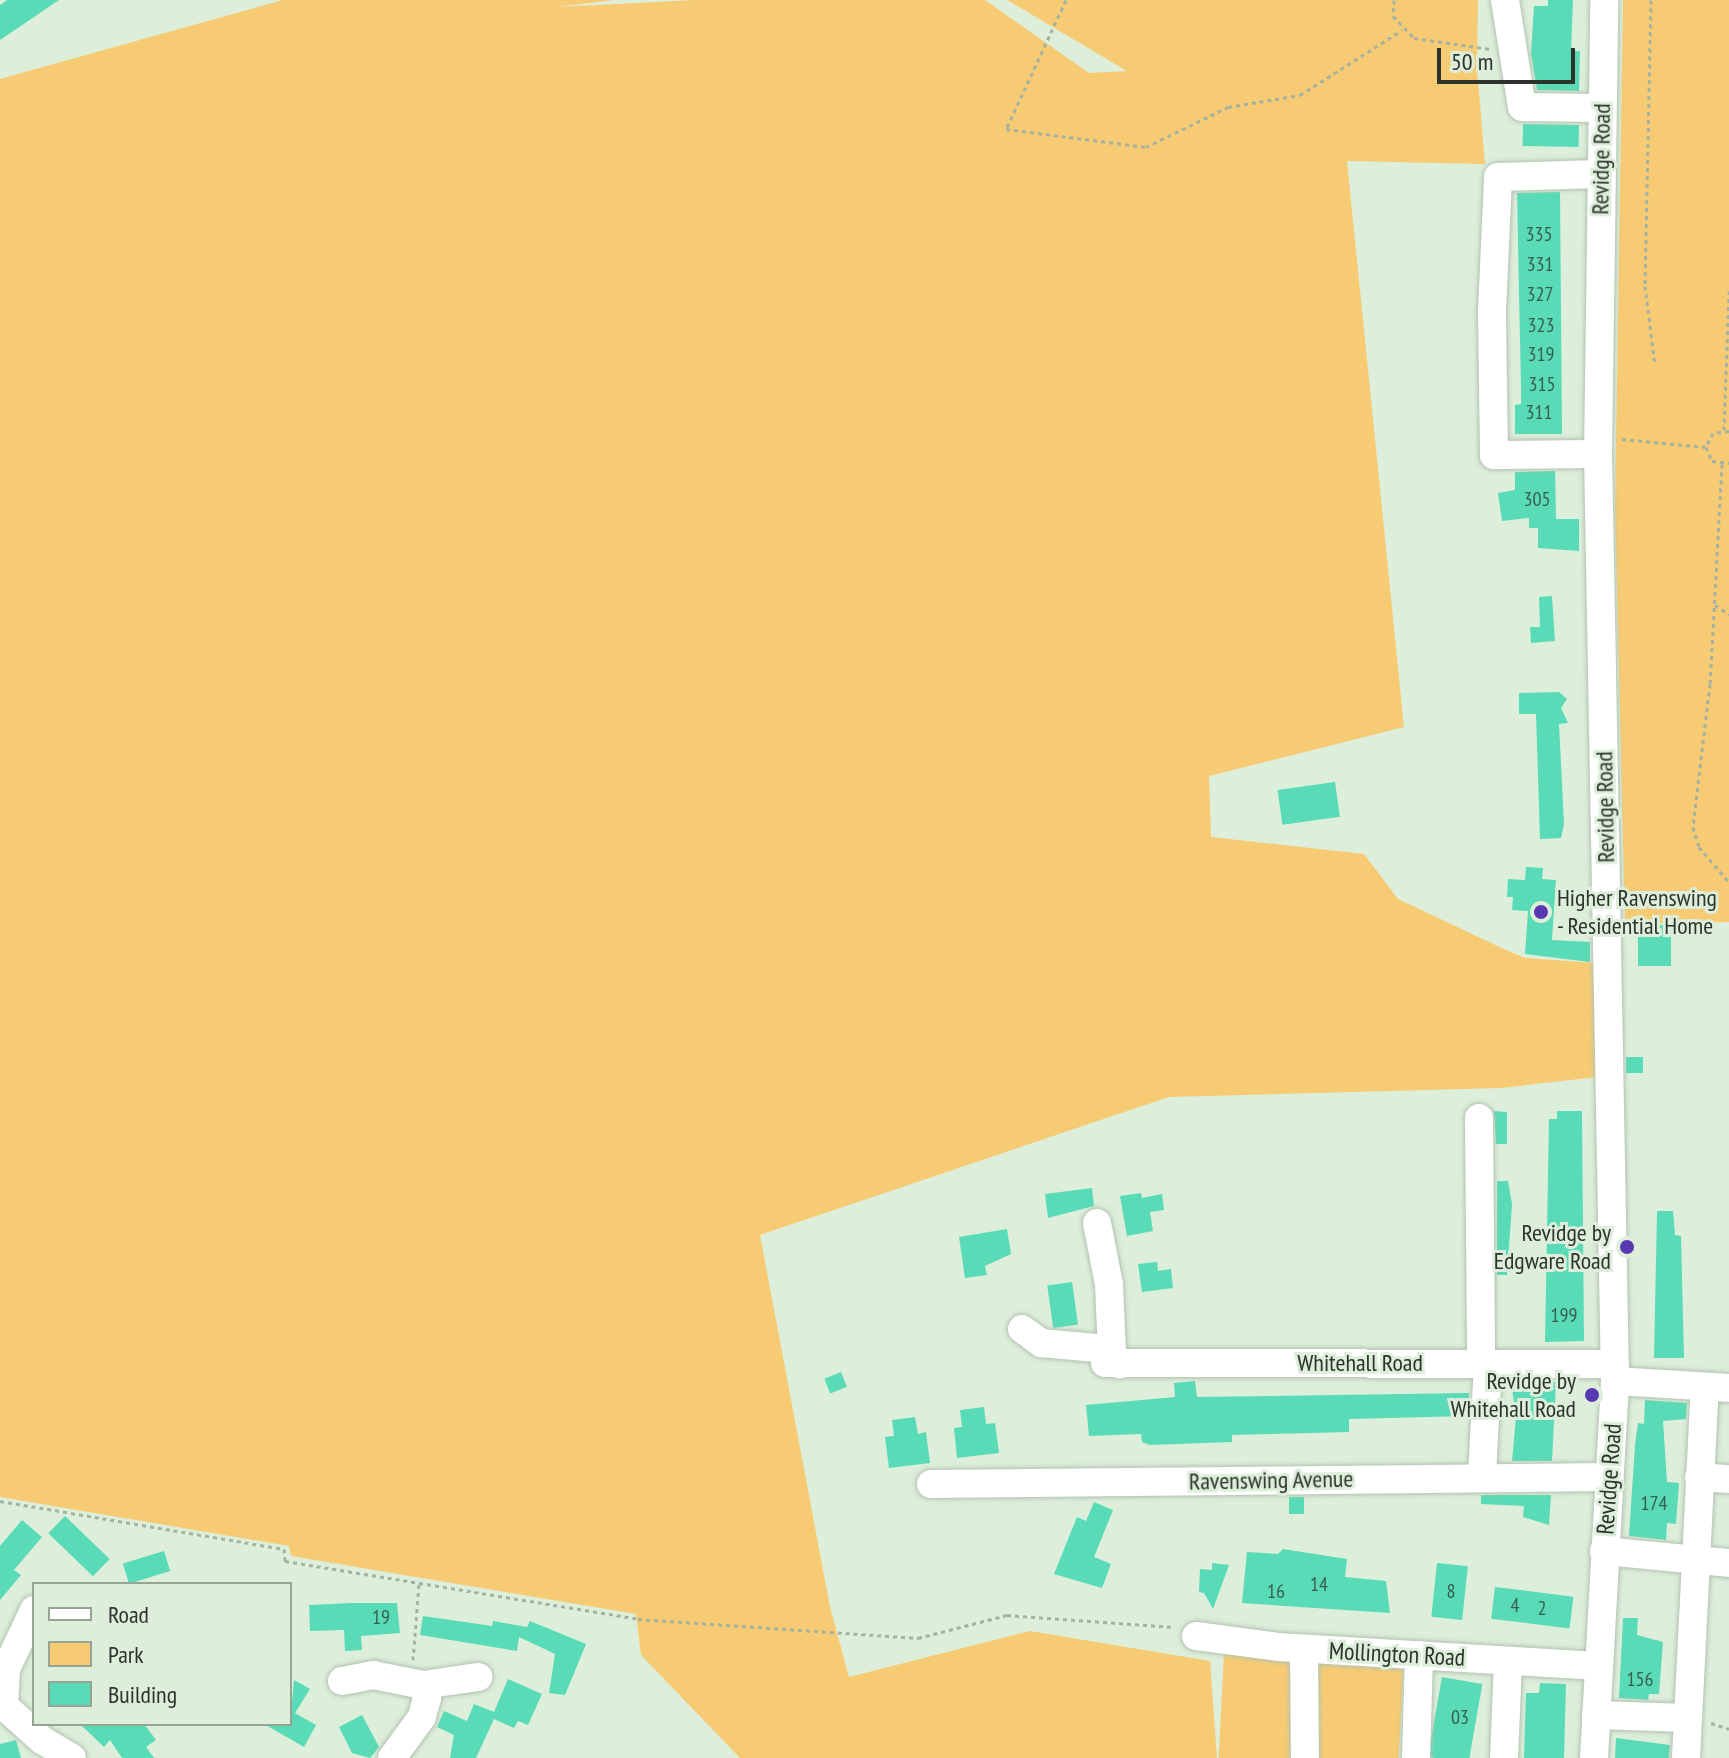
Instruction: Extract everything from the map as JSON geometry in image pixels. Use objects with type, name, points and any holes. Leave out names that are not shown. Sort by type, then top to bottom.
[{"type":"street","points":[[1505,0],[1509,41],[1517,55],[1522,107],[1602,108]]},
{"type":"street","name":"Revidge Road","points":[[1594,1758],[1615,1372],[1598,445],[1604,0]]},
{"type":"street","points":[[1598,445],[1494,455],[1492,341],[1498,177],[1600,174]]},
{"type":"street","points":[[1479,1118],[1484,1363],[1482,1475]]},
{"type":"street","points":[[1097,1223],[1109,1284],[1112,1360]]},
{"type":"street","name":"Whitehall Road","points":[[1022,1329],[1041,1343],[1112,1360],[1484,1363],[1615,1372],[1717,1387]]},
{"type":"street","points":[[1686,1758],[1699,1477],[1717,1387]]},
{"type":"street","name":"Ravenswing Avenue","points":[[931,1484],[1482,1475],[1609,1477]]},
{"type":"street","points":[[1699,1477],[1729,1479]]},
{"type":"street","points":[[1604,1551],[1729,1563]]},
{"type":"street","points":[[32,1614],[6,1669],[2,1707],[42,1740],[72,1758]]},
{"type":"street","name":"Mollington Road","points":[[1196,1636],[1304,1649],[1598,1666]]},
{"type":"street","points":[[1304,1649],[1305,1758]]},
{"type":"street","points":[[1416,1758],[1419,1655]]},
{"type":"street","points":[[1504,1758],[1508,1661]]},
{"type":"street","points":[[342,1681],[373,1675],[418,1682],[478,1677]]},
{"type":"street","points":[[392,1758],[422,1717],[427,1698],[418,1682]]},
{"type":"street","points":[[1596,1715],[1688,1718]]},
{"type":"path","points":[[1066,0],[1006,129],[1146,147],[1228,107],[1300,95],[1402,30]]},
{"type":"path","points":[[1394,0],[1393,16],[1402,30],[1414,38],[1517,55]]},
{"type":"path","points":[[1651,0],[1645,286],[1655,365]]},
{"type":"path","points":[[1729,291],[1726,431],[1713,433],[1706,447],[1708,457],[1722,464],[1729,463]]},
{"type":"path","points":[[1598,445],[1706,447]]},
{"type":"path","points":[[1722,464],[1715,605],[1693,827],[1699,847],[1729,882]]},
{"type":"path","points":[[1715,605],[1729,614]]},
{"type":"path","points":[[0,1501],[284,1549],[285,1561],[638,1619],[918,1638],[1007,1615],[1163,1623],[1196,1636]]},
{"type":"path","points":[[418,1682],[411,1635],[419,1583]]},
{"type":"green space","points":[[283,0],[614,0],[557,7],[694,0],[985,0],[1089,73],[1127,71],[1007,0],[1478,0],[1477,68],[1485,164],[1347,161],[1404,727],[1209,776],[1211,837],[1364,854],[1398,899],[1506,950],[1525,958],[1596,963],[1597,1077],[1501,1088],[1169,1097],[760,1235],[830,1607],[849,1677],[1030,1631],[1210,1661],[1217,1758],[740,1758],[641,1655],[636,1614],[291,1556],[289,1546],[0,1497],[0,79]]},
{"type":"green space","points":[[1623,0],[1729,0],[1729,922],[1625,924],[1615,508]]},
{"type":"green space","points":[[1224,1654],[1404,1663],[1399,1758],[1219,1758]]},
{"type":"building","points":[[7,0],[59,0],[0,40],[0,5]]},
{"type":"building","points":[[1548,0],[1573,0],[1571,51],[1580,51],[1579,91],[1537,90],[1531,54],[1534,6],[1548,6]]},
{"type":"building","points":[[1523,124],[1579,125],[1579,147],[1523,146]]},
{"type":"building","points":[[1560,192],[1562,434],[1515,434],[1515,405],[1521,404],[1517,193]]},
{"type":"building","points":[[1555,471],[1556,519],[1579,519],[1579,551],[1538,548],[1538,528],[1529,528],[1529,518],[1502,521],[1498,493],[1515,490],[1515,472]]},
{"type":"building","points":[[1552,596],[1555,641],[1531,643],[1530,627],[1540,627],[1539,597]]},
{"type":"building","points":[[1559,692],[1567,699],[1561,708],[1568,723],[1559,724],[1564,824],[1561,838],[1540,839],[1536,714],[1519,714],[1519,693]]},
{"type":"building","points":[[1335,782],[1340,817],[1282,825],[1278,790]]},
{"type":"building","name":"Higher Ravenswing - Residential Home","points":[[1526,867],[1543,868],[1542,879],[1556,880],[1552,940],[1590,942],[1590,962],[1525,954],[1528,911],[1512,910],[1513,897],[1507,897],[1508,879],[1525,880]]},
{"type":"building","points":[[1638,925],[1671,925],[1671,966],[1638,966]]},
{"type":"building","points":[[1626,1057],[1643,1057],[1643,1073],[1626,1073]]},
{"type":"building","points":[[1494,1111],[1507,1112],[1507,1144],[1496,1144]]},
{"type":"building","points":[[1557,1111],[1582,1111],[1584,1341],[1545,1342],[1549,1119],[1557,1119]]},
{"type":"building","points":[[1497,1181],[1508,1181],[1512,1204],[1507,1275],[1497,1275]]},
{"type":"building","points":[[1092,1188],[1094,1206],[1048,1218],[1045,1194]]},
{"type":"building","points":[[1141,1193],[1142,1198],[1162,1194],[1164,1210],[1150,1212],[1153,1231],[1127,1236],[1120,1196]]},
{"type":"building","points":[[1657,1211],[1673,1211],[1675,1235],[1681,1236],[1684,1358],[1654,1358]]},
{"type":"building","points":[[1007,1229],[1011,1254],[985,1266],[987,1275],[965,1278],[959,1237]]},
{"type":"building","points":[[1157,1262],[1158,1271],[1171,1269],[1173,1288],[1142,1292],[1138,1264]]},
{"type":"building","points":[[1072,1282],[1078,1325],[1053,1328],[1047,1285]]},
{"type":"building","points":[[841,1372],[847,1387],[830,1394],[824,1379]]},
{"type":"building","points":[[1195,1381],[1197,1397],[1469,1393],[1468,1416],[1349,1419],[1349,1432],[1232,1435],[1232,1442],[1150,1445],[1142,1442],[1141,1434],[1089,1436],[1086,1405],[1175,1397],[1174,1383]]},
{"type":"building","points":[[1511,1381],[1556,1382],[1552,1461],[1512,1461],[1516,1417]]},
{"type":"building","points":[[1645,1400],[1687,1403],[1686,1419],[1663,1421],[1667,1482],[1679,1483],[1676,1524],[1667,1523],[1666,1540],[1629,1536],[1635,1445],[1638,1423],[1644,1424]]},
{"type":"building","points":[[984,1407],[986,1424],[995,1423],[999,1453],[957,1458],[954,1428],[962,1427],[960,1410]]},
{"type":"building","points":[[915,1417],[918,1434],[926,1432],[930,1463],[889,1468],[885,1437],[894,1436],[892,1420]]},
{"type":"building","points":[[1481,1495],[1551,1495],[1549,1525],[1523,1517],[1524,1506],[1481,1504]]},
{"type":"building","points":[[1289,1497],[1304,1497],[1304,1514],[1289,1514]]},
{"type":"building","points":[[1094,1502],[1113,1510],[1094,1557],[1111,1564],[1102,1588],[1054,1574],[1077,1517],[1086,1521]]},
{"type":"building","points":[[65,1516],[110,1559],[93,1576],[48,1533]]},
{"type":"building","points":[[22,1520],[42,1537],[14,1570],[21,1575],[0,1600],[0,1546]]},
{"type":"building","points":[[1283,1549],[1347,1559],[1345,1577],[1386,1581],[1390,1613],[1242,1603],[1247,1552],[1278,1554]]},
{"type":"building","points":[[164,1551],[170,1571],[129,1582],[123,1564]]},
{"type":"building","points":[[1212,1563],[1229,1565],[1213,1609],[1204,1593],[1199,1592],[1200,1569],[1212,1570]]},
{"type":"building","points":[[1437,1563],[1468,1566],[1462,1620],[1431,1617]]},
{"type":"building","points":[[1495,1587],[1573,1597],[1570,1628],[1491,1619]]},
{"type":"building","points":[[397,1603],[400,1633],[361,1636],[362,1650],[345,1651],[344,1630],[310,1631],[309,1605]]},
{"type":"building","points":[[423,1616],[492,1626],[493,1621],[527,1627],[530,1621],[586,1644],[565,1695],[549,1693],[555,1654],[519,1637],[517,1651],[420,1635]]},
{"type":"building","points":[[1623,1618],[1638,1618],[1637,1635],[1663,1642],[1659,1694],[1649,1694],[1648,1700],[1619,1698]]},
{"type":"building","points":[[1442,1677],[1482,1684],[1469,1758],[1428,1757]]},
{"type":"building","points":[[508,1679],[542,1694],[528,1725],[518,1721],[514,1728],[494,1719],[476,1758],[450,1758],[454,1735],[437,1727],[444,1711],[467,1721],[474,1704],[494,1712]]},
{"type":"building","points":[[294,1680],[310,1689],[295,1713],[316,1725],[304,1747],[267,1726],[292,1726]]},
{"type":"building","points":[[1540,1683],[1566,1684],[1564,1758],[1524,1758],[1526,1693],[1539,1693]]},
{"type":"building","points":[[362,1715],[379,1747],[370,1758],[352,1753],[339,1727]]},
{"type":"building","points":[[82,1726],[146,1726],[156,1740],[146,1747],[154,1758],[122,1758],[110,1740],[104,1747]]},
{"type":"building","points":[[1616,1738],[1670,1745],[1669,1758],[1615,1758]]},
{"type":"building","points":[[16,1740],[21,1758],[0,1758],[0,1744]]},
{"type":"place","name":"Higher Ravenswing - Residential Home","points":[[1541,912]]},
{"type":"place","name":"Revidge by Edgware Road","points":[[1627,1247]]},
{"type":"place","name":"Revidge by Whitehall Road","points":[[1592,1395]]}]
